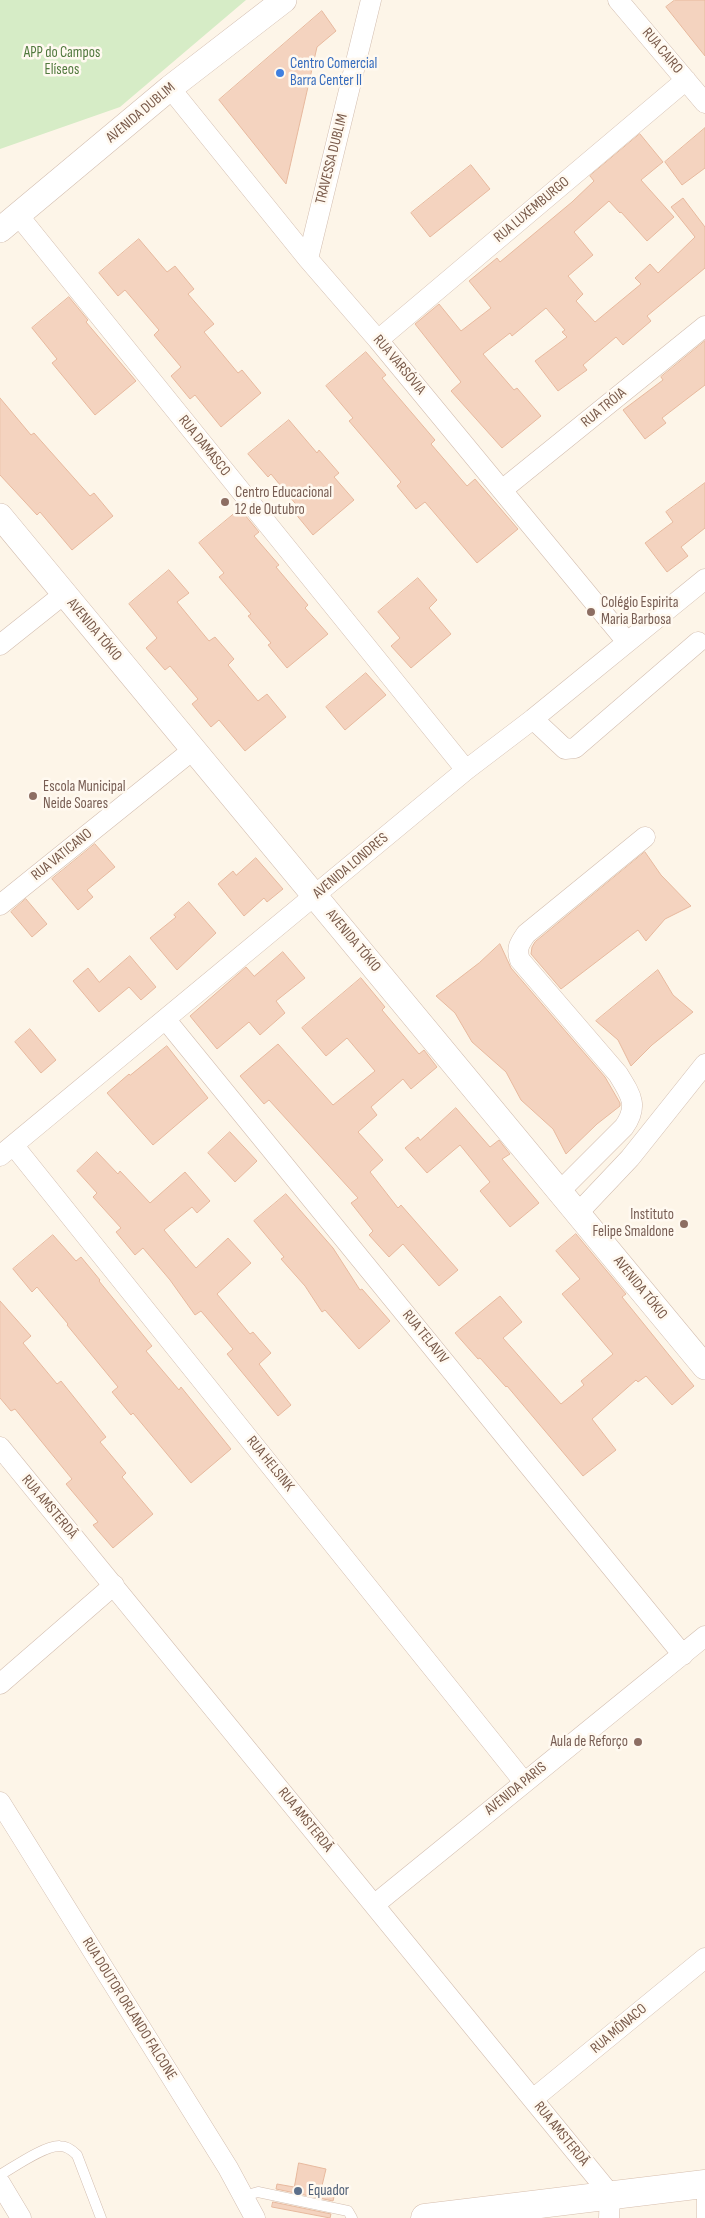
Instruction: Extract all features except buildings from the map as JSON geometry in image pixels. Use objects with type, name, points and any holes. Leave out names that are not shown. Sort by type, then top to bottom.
[{"type":"main road","points":[[426,2218],[609,2206],[703,2184]]},
{"type":"street","name":"AVENIDA DUBLIM","points":[[9,222],[170,88],[284,0]]},
{"type":"street","name":"TRAVESSA DUBLIM","points":[[308,259],[371,0]]},
{"type":"street","name":"RUA CAIRO","points":[[618,0],[705,103]]},
{"type":"street","name":"RUA LUXEMBURGO","points":[[378,340],[686,80]]},
{"type":"street","name":"RUA VARSÓVIA","points":[[170,88],[308,259],[378,340],[604,617],[627,642]]},
{"type":"street","name":"RUA DAMASCO","points":[[9,222],[466,770]]},
{"type":"street","name":"RUA TRÓIA","points":[[502,490],[705,326]]},
{"type":"street","name":"AVENIDA TÓKIO","points":[[0,516],[705,1367]]},
{"type":"street","name":"AVENIDA LONDRES","points":[[7,1151],[466,770],[533,719],[627,642],[702,586]]},
{"type":"street","points":[[0,645],[64,594]]},
{"type":"street","points":[[533,719],[565,749],[575,748],[698,642]]},
{"type":"street","name":"RUA VATICANO","points":[[0,905],[194,749]]},
{"type":"street","points":[[560,1191],[624,1127],[630,1117],[633,1104],[628,1090],[618,1074],[520,960],[517,953],[519,943],[526,934],[645,837]]},
{"type":"street","name":"RUA TELAVIV","points":[[166,1020],[683,1655]]},
{"type":"street","points":[[578,1213],[630,1158],[705,1064]]},
{"type":"street","name":"RUA HELSINK","points":[[7,1151],[524,1782]]},
{"type":"street","name":"RUA AMSTERDÃ","points":[[0,1447],[533,2100],[609,2206]]},
{"type":"street","points":[[0,1684],[114,1585]]},
{"type":"street","name":"AVENIDA PARIS","points":[[374,1905],[705,1636]]},
{"type":"street","name":"RUA DOUTOR ORLANDO FALCONE","points":[[0,1802],[244,2196],[255,2218]]},
{"type":"street","name":"RUA MÔNACO","points":[[533,2100],[705,1958]]},
{"type":"street","points":[[0,2183],[21,2218]]},
{"type":"lane","points":[[0,2174],[40,2152],[58,2146],[71,2149],[77,2155],[101,2218]]},
{"type":"lane","points":[[702,2218],[703,2184]]},
{"type":"lane","points":[[244,2196],[258,2192],[348,2211],[352,2218]]},
{"type":"green space","name":"APP do Campos Elíseos","points":[[0,0],[246,0],[120,107],[0,149]]},
{"type":"place","name":"Centro Comercial Barra Center II","points":[[280,73]]},
{"type":"place","name":"Centro Educacional 12 de Outubro","points":[[225,502]]},
{"type":"place","name":"Colégio Espirita Maria Barbosa","points":[[591,612]]},
{"type":"place","name":"Escola Municipal Neide Soares","points":[[33,796]]},
{"type":"place","name":"Instituto Felipe Smaldone","points":[[684,1224]]},
{"type":"place","name":"Aula de Reforço","points":[[638,1742]]},
{"type":"place","name":"Equador","points":[[298,2191]]}]
